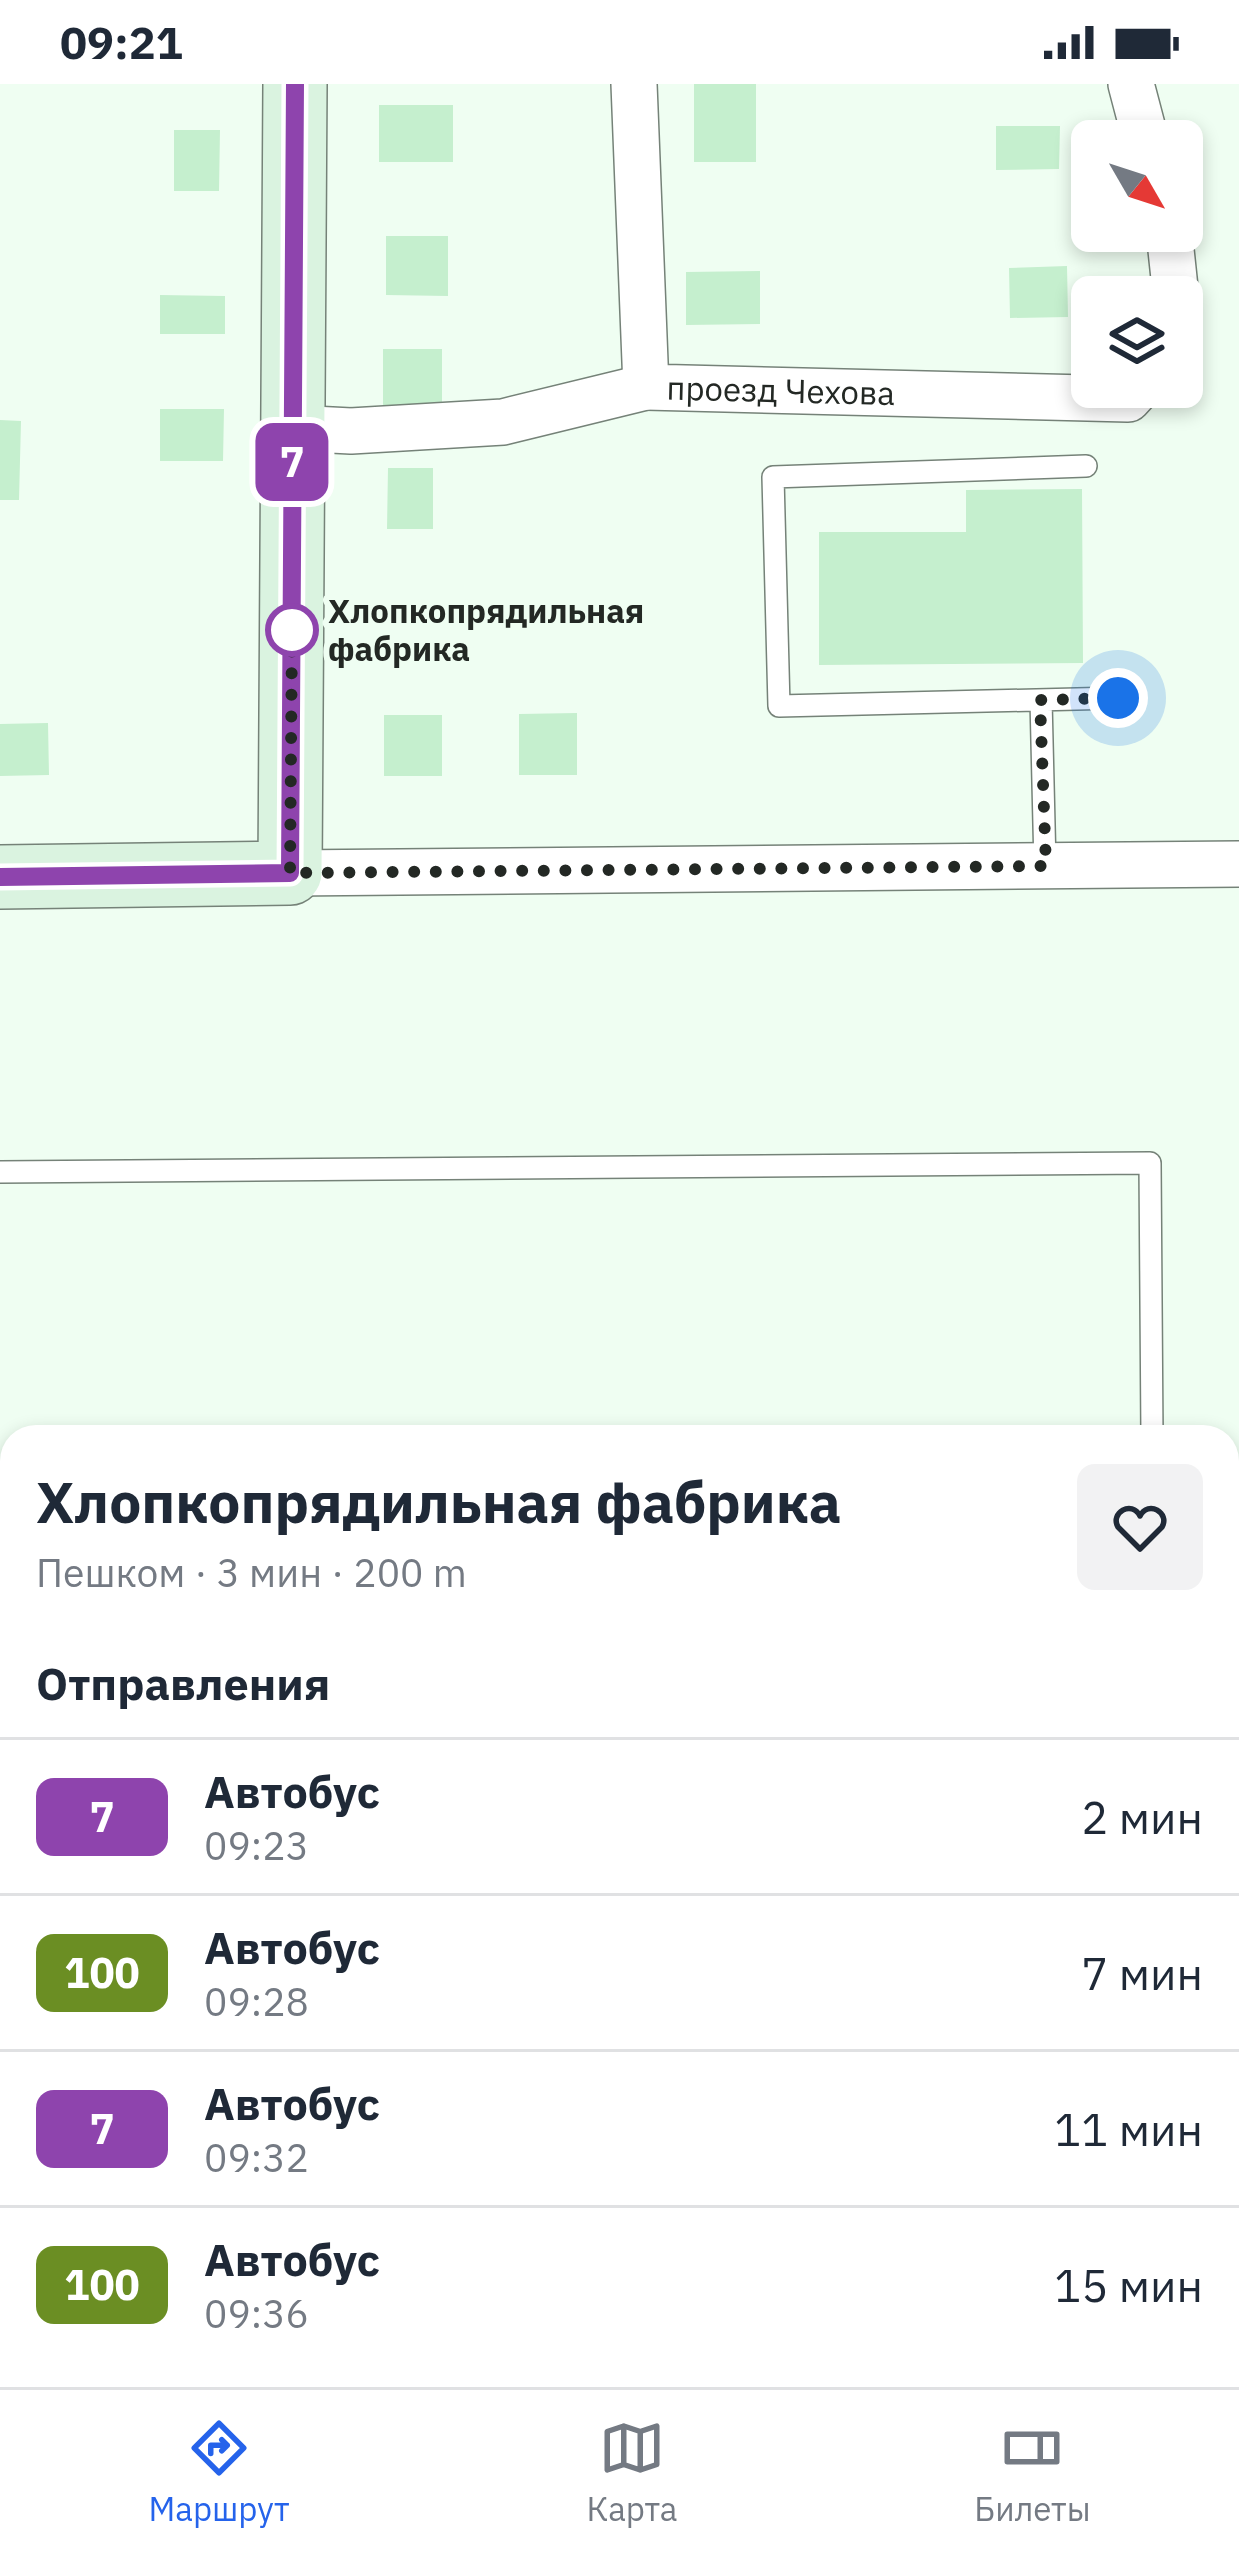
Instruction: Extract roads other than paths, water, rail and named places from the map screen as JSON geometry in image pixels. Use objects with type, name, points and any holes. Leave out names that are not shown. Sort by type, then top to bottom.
[{"type":"main road","points":[[0,877],[290,873],[295,84]]},
{"type":"street","name":"проезд Чехова","points":[[634,84],[646,387],[1071,398]]},
{"type":"street","points":[[1131,84],[1140,120]]},
{"type":"street","points":[[292,428],[351,431],[503,422],[646,387]]},
{"type":"street","points":[[290,873],[1239,865]]},
{"type":"lane","points":[[1085,466],[773,477],[779,706],[1118,698]]},
{"type":"lane","points":[[1040,700],[1046,866]]},
{"type":"lane","points":[[0,1172],[1150,1162],[1152,1425]]},
{"type":"place","name":"Хлопкопрядильная фабрика","points":[[292,630]]}]
